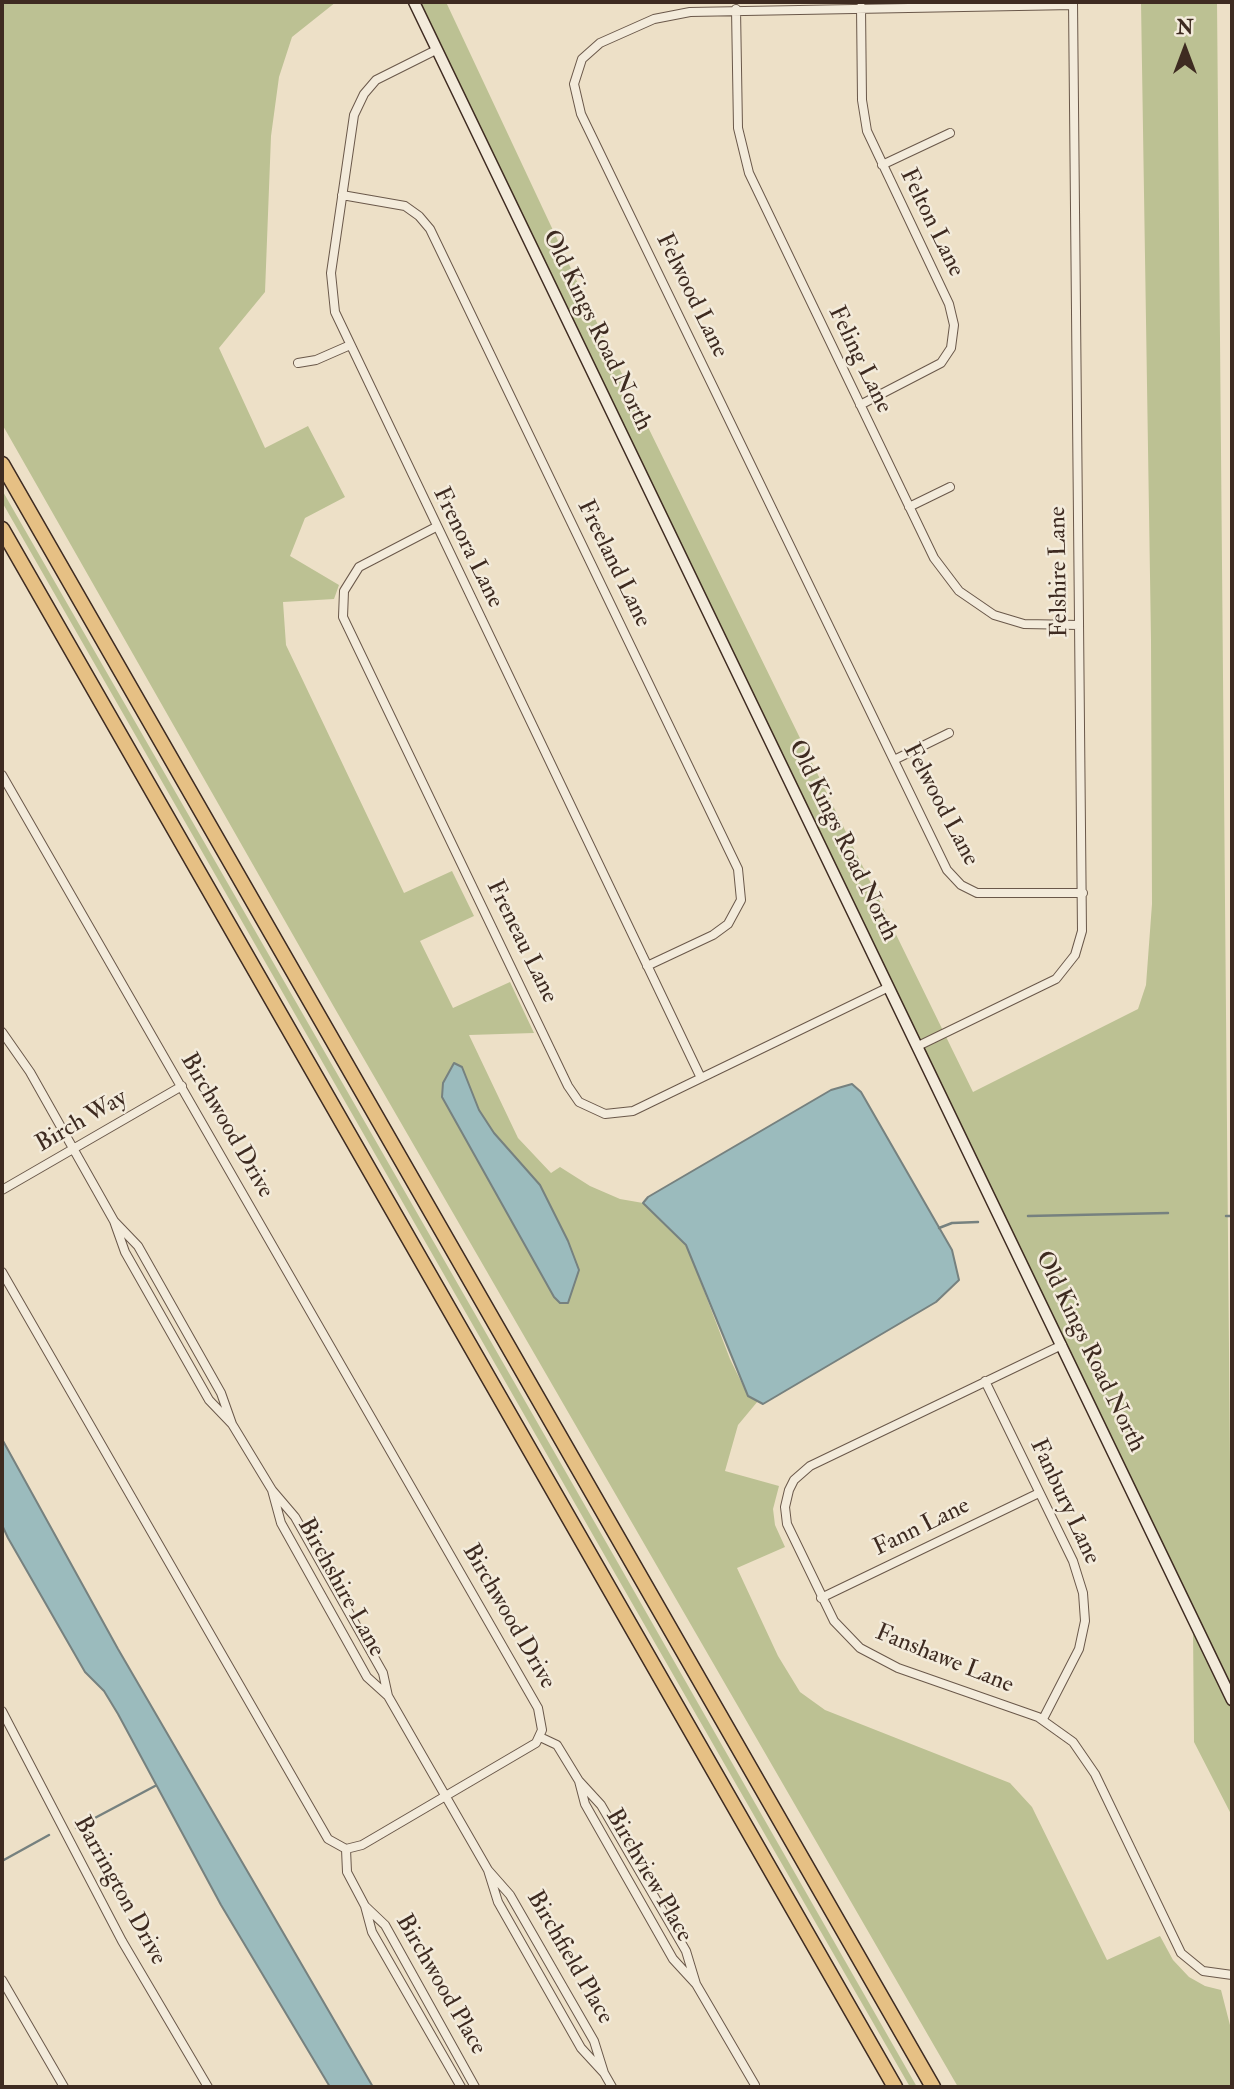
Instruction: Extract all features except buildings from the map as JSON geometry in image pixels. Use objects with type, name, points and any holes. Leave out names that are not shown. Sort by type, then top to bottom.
[{"type":"highway","points":[[2,464],[933,2087]]},
{"type":"highway","points":[[2,529],[895,2087]]},
{"type":"street","name":"Old Kings Road North","points":[[414,2],[1232,1700]]},
{"type":"street","name":"Felwood Lane","points":[[1073,4],[736,9],[665,16],[606,39],[590,50],[579,65],[574,84],[576,100],[943,863],[961,885],[976,893],[1083,893]]},
{"type":"street","name":"Felshire Lane","points":[[918,1046],[1045,985],[1060,975],[1079,947],[1083,923],[1073,4]]},
{"type":"street","name":"Felton Lane","points":[[860,405],[935,367],[948,353],[954,331],[949,304],[867,131],[862,108],[861,7]]},
{"type":"street","name":"Feling Lane","points":[[736,9],[738,128],[745,162],[940,569],[975,604],[994,615],[1024,624],[1079,625]]},
{"type":"street","name":"Frenora Lane","points":[[436,50],[384,75],[364,94],[351,126],[331,273],[332,296],[348,346],[701,1078]]},
{"type":"street","points":[[882,165],[950,133]]},
{"type":"street","name":"Freeland Lane","points":[[342,195],[396,203],[419,216],[430,229],[740,872],[741,900],[728,924],[713,935],[647,966]]},
{"type":"street","points":[[298,363],[313,361],[348,346]]},
{"type":"street","points":[[909,507],[950,487]]},
{"type":"street","name":"Freneau Lane","points":[[436,527],[366,562],[346,584],[341,604],[349,632],[575,1097],[596,1111],[619,1114],[639,1108],[889,987]]},
{"type":"street","points":[[894,760],[950,733]]},
{"type":"street","name":"Birchwood Drive","points":[[2,775],[538,1708],[542,1720],[541,1737]]},
{"type":"street","name":"Birchshire Lane","points":[[2,1032],[24,1062],[114,1221],[125,1252],[209,1400],[232,1424]]},
{"type":"street","name":"Birch Way","points":[[2,1190],[182,1086]]},
{"type":"street","name":"Birchshire Lane","points":[[114,1221],[138,1246],[221,1392],[232,1424],[272,1490],[295,1517],[383,1672],[388,1696]]},
{"type":"street","points":[[2,1272],[323,1833],[345,1849],[367,1843],[526,1751],[541,1737]]},
{"type":"street","name":"Fanshawe Lane","points":[[1062,1345],[823,1459],[794,1479],[787,1494],[786,1519],[821,1598],[841,1630],[878,1659],[1043,1719],[1067,1736],[1088,1761],[1181,1953],[1203,1971],[1232,1975]]},
{"type":"street","name":"Fanbury Lane","points":[[985,1381],[1075,1568],[1083,1593],[1085,1615],[1076,1657],[1043,1719]]},
{"type":"street","name":"Birchshire Lane","points":[[272,1490],[287,1535],[368,1677],[388,1696],[446,1797]]},
{"type":"street","name":"Fann Lane","points":[[821,1598],[1039,1493]]},
{"type":"street","name":"Barrington Drive","points":[[2,1711],[122,1941],[208,2087]]},
{"type":"street","name":"Birchview Place","points":[[541,1737],[561,1749],[579,1780],[601,1805],[690,1959],[696,1984]]},
{"type":"street","name":"Birchview Place","points":[[579,1780],[582,1796],[595,1823],[673,1959],[696,1984],[755,2085]]},
{"type":"street","name":"Birchfield Place","points":[[446,1797],[488,1870],[510,1895],[588,2030],[601,2057],[604,2073]]},
{"type":"street","name":"Birchwood Place","points":[[345,1849],[347,1872],[365,1906],[372,1932],[461,2087]]},
{"type":"street","name":"Birchfield Place","points":[[488,1870],[494,1895],[504,1914],[582,2048],[604,2073],[612,2087]]},
{"type":"street","name":"Birchwood Place","points":[[365,1906],[384,1925],[475,2087]]},
{"type":"street","points":[[2,1980],[64,2087]]},
{"type":"green space","points":[[2,2],[336,2],[292,37],[279,77],[271,136],[265,292],[219,348],[265,448],[308,426],[345,497],[305,518],[290,556],[339,585],[334,599],[283,602],[286,645],[404,893],[452,871],[474,916],[420,941],[453,1008],[510,982],[534,1033],[469,1035],[518,1138],[551,1173],[560,1167],[590,1186],[620,1199],[643,1203],[680,1237],[688,1249],[730,1359],[748,1396],[758,1401],[738,1425],[725,1471],[779,1486],[773,1509],[775,1525],[785,1547],[737,1568],[778,1656],[800,1692],[825,1710],[1010,1783],[1032,1807],[1107,1960],[1160,1936],[1173,1960],[1189,1977],[1205,1986],[1221,1990],[1232,2033],[1232,2087],[958,2087],[334,1007],[2,424]]},
{"type":"green space","points":[[420,2],[446,2],[581,290],[973,1092],[1138,1009],[1146,985],[1152,904],[1151,639],[1141,2],[1217,2],[1232,1687]]},
{"type":"green space","points":[[2,490],[917,2087],[910,2087],[609,1563],[2,502]]},
{"type":"green space","points":[[1193,1627],[1232,1709],[1232,1816],[1194,1742]]},
{"type":"water","points":[[454,1063],[462,1067],[479,1110],[494,1133],[540,1185],[568,1241],[579,1270],[568,1303],[560,1303],[554,1297],[442,1097],[443,1083]]},
{"type":"water","points":[[852,1084],[861,1092],[952,1250],[959,1280],[936,1302],[763,1404],[748,1396],[686,1245],[643,1203],[648,1197],[831,1090]]},
{"type":"water","points":[[2,1439],[118,1649],[373,2087],[330,2087],[221,1905],[118,1714],[104,1691],[85,1672],[8,1538],[2,1525]]},
{"type":"waterway","points":[[1028,1216],[1168,1213]]},
{"type":"waterway","points":[[1226,1216],[1232,1216]]},
{"type":"waterway","points":[[939,1228],[952,1223],[978,1222]]},
{"type":"waterway","points":[[76,1828],[155,1786]]},
{"type":"waterway","points":[[2,1861],[49,1835]]}]
